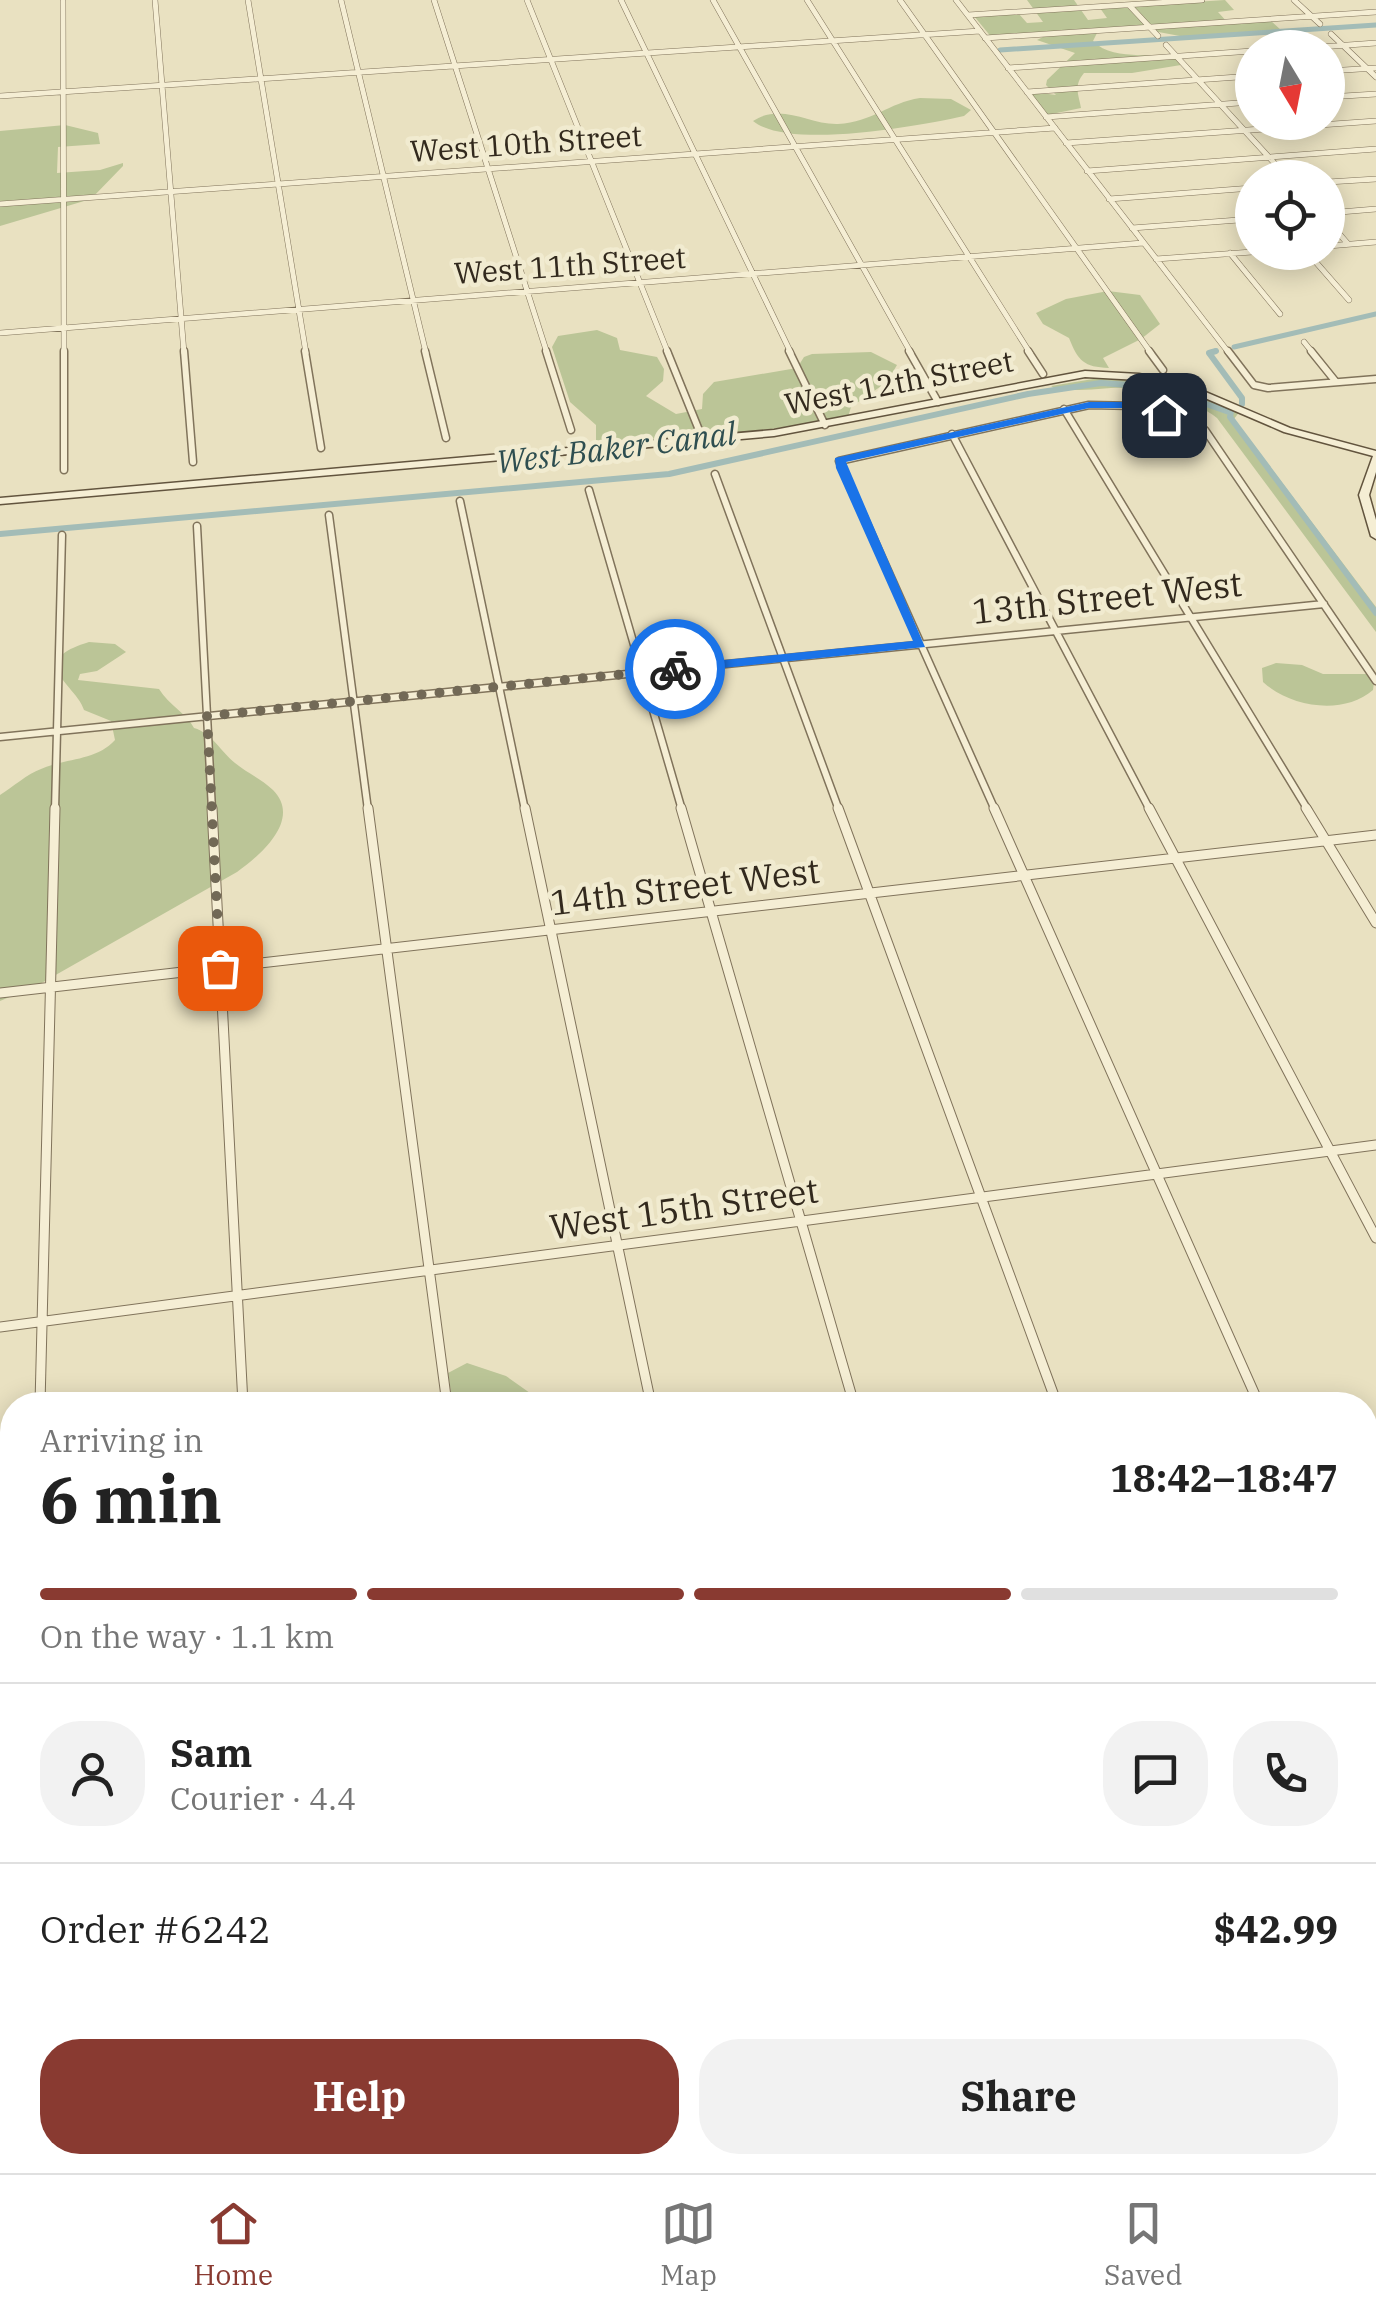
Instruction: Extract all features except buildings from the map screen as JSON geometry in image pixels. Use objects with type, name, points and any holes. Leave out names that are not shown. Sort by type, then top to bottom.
[{"type":"street","points":[[156,0],[193,462]]},
{"type":"street","points":[[248,0],[320,448]]},
{"type":"street","points":[[341,0],[446,438]]},
{"type":"street","points":[[434,0],[571,430]]},
{"type":"street","points":[[528,0],[702,440]]},
{"type":"street","points":[[621,0],[824,425]]},
{"type":"street","points":[[714,0],[938,402]]},
{"type":"street","points":[[807,0],[1044,374]]},
{"type":"street","points":[[900,0],[1164,370]]},
{"type":"street","points":[[956,0],[1246,376],[1259,387],[1376,379]]},
{"type":"street","points":[[968,15],[1202,0]]},
{"type":"street","points":[[1294,0],[1320,24]]},
{"type":"street","points":[[63,2],[64,470]]},
{"type":"street","points":[[1127,2],[1158,36]]},
{"type":"street","points":[[985,38],[1376,12]]},
{"type":"street","points":[[0,96],[980,31]]},
{"type":"street","points":[[1345,45],[1376,43]]},
{"type":"street","points":[[1166,45],[1235,120]]},
{"type":"street","points":[[1345,48],[1376,77]]},
{"type":"street","points":[[1008,68],[1235,52]]},
{"type":"street","points":[[1345,70],[1376,68]]},
{"type":"street","points":[[1026,92],[1235,77]]},
{"type":"street","points":[[1345,96],[1376,94]]},
{"type":"street","points":[[1046,117],[1235,104]]},
{"type":"street","points":[[1345,123],[1376,121]]},
{"type":"street","name":"West 10th Street","points":[[0,204],[1055,128]]},
{"type":"street","points":[[1066,143],[1235,131]]},
{"type":"street","points":[[1253,140],[1272,160]]},
{"type":"street","points":[[1087,170],[1376,149]]},
{"type":"street","points":[[1345,181],[1376,178]]},
{"type":"street","points":[[1109,199],[1235,189]]},
{"type":"street","points":[[1345,212],[1376,210]]},
{"type":"street","points":[[1132,228],[1235,220]]},
{"type":"street","points":[[1345,241],[1348,244]]},
{"type":"street","points":[[1345,244],[1376,242]]},
{"type":"street","name":"West 11th Street","points":[[0,333],[1143,243]]},
{"type":"street","points":[[1230,253],[1280,314]]},
{"type":"street","points":[[1156,259],[1235,253]]},
{"type":"street","points":[[1323,270],[1349,300]]},
{"type":"street","points":[[1304,342],[1336,382]]},
{"type":"street","name":"West 12th Street","points":[[0,501],[702,440],[824,425],[1062,376],[1139,376],[1191,388],[1300,434],[1376,456]]},
{"type":"street","points":[[1254,1392],[840,460],[1064,409],[1106,404],[1156,411],[1181,426],[1205,430],[1376,681]]},
{"type":"street","points":[[1064,409],[1376,923]]},
{"type":"street","points":[[952,434],[1376,1238]]},
{"type":"street","points":[[1376,456],[1364,494],[1376,536]]},
{"type":"street","points":[[714,474],[1052,1392]]},
{"type":"street","points":[[589,490],[850,1392]]},
{"type":"street","points":[[460,502],[648,1392]]},
{"type":"street","points":[[330,515],[445,1392]]},
{"type":"street","points":[[197,526],[242,1392]]},
{"type":"street","points":[[40,1392],[62,536]]},
{"type":"street","name":"13th Street West","points":[[0,737],[1324,604]]},
{"type":"street","name":"14th Street West","points":[[0,993],[1376,835]]},
{"type":"street","name":"West 15th Street","points":[[0,1327],[1376,1145]]},
{"type":"green space","points":[[1027,0],[1074,0],[1088,20],[1107,18],[1100,8],[1225,0],[1234,10],[1218,12],[1228,23],[1270,20],[1281,30],[1235,30],[1235,35],[1196,39],[1137,28],[1097,33],[1093,41],[1114,52],[1165,57],[1187,64],[1132,73],[1084,73],[1078,87],[1081,108],[1047,115],[1026,91],[1056,95],[1046,85],[1047,80],[1075,53],[1037,40],[1045,36],[992,38],[974,16],[1019,14],[1027,23],[1043,22]]},
{"type":"green space","points":[[920,98],[951,99],[971,110],[964,116],[917,125],[824,135],[771,130],[753,121],[785,114],[827,123],[850,123]]},
{"type":"green space","points":[[65,125],[98,133],[100,144],[58,147],[57,173],[123,166],[91,199],[0,226],[0,131]]},
{"type":"green space","points":[[1108,291],[1140,295],[1160,324],[1141,339],[1103,358],[1109,368],[1083,361],[1069,338],[1043,324],[1036,313],[1066,299]]},
{"type":"green space","points":[[597,330],[617,338],[620,350],[657,357],[664,369],[663,381],[646,396],[676,414],[702,409],[703,394],[714,382],[797,368],[804,357],[812,354],[871,352],[897,365],[887,382],[851,407],[848,417],[734,435],[596,443],[596,425],[570,402],[552,347],[558,336]]},
{"type":"green space","points":[[1093,379],[1165,386],[1240,411],[1234,419],[1376,607],[1376,632],[1217,418],[1186,401],[1152,391],[1065,390],[1051,386]]},
{"type":"green space","points":[[89,642],[115,644],[126,652],[97,671],[80,674],[78,680],[159,689],[194,728],[273,790],[283,813],[274,837],[237,872],[38,985],[0,1001],[0,795],[36,771],[90,756],[115,740],[111,721],[84,710],[59,674],[59,658]]},
{"type":"green space","points":[[1276,663],[1302,665],[1323,674],[1367,674],[1374,683],[1373,690],[1347,703],[1302,702],[1263,682],[1262,668]]},
{"type":"green space","points":[[467,1363],[506,1376],[529,1392],[451,1392],[448,1373]]},
{"type":"waterway","points":[[1000,50],[1376,25]]},
{"type":"waterway","points":[[1234,347],[1376,314]]},
{"type":"waterway","points":[[1216,351],[1209,353],[1242,398],[1242,404]]},
{"type":"waterway","name":"West Baker Canal","points":[[0,534],[669,474],[1028,394],[1101,383],[1158,387],[1229,412]]},
{"type":"waterway","points":[[1231,411],[1230,417],[1376,613]]},
{"type":"way so far","points":[[220,968],[207,716],[675,669]]},
{"type":"route","points":[[675,669],[920,644],[842,468],[843,458],[1089,405],[1131,405],[1164,415]]}]
